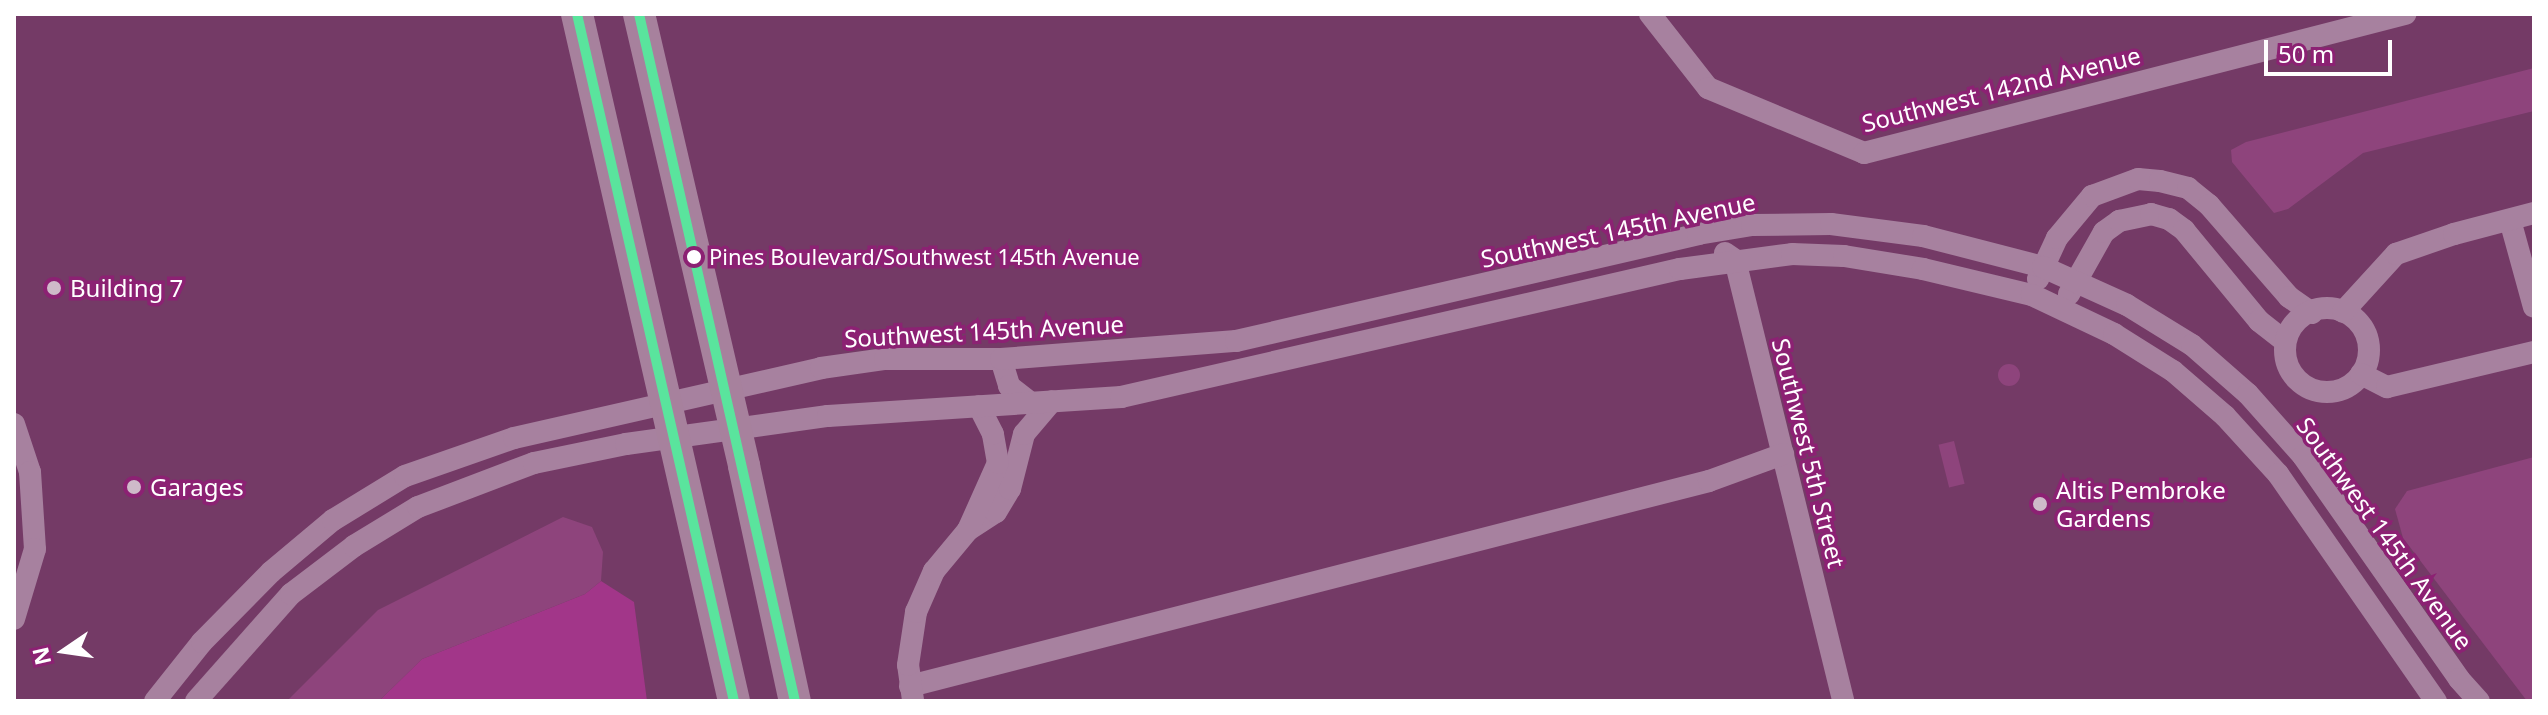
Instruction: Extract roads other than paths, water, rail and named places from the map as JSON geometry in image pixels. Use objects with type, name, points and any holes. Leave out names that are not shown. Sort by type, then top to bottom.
[{"type":"highway","points":[[577,14],[734,701]]},
{"type":"highway","points":[[639,14],[795,701]]},
{"type":"street","name":"Southwest 142nd Avenue","points":[[1650,14],[1708,88],[1864,153],[2405,14]]},
{"type":"street","points":[[2032,295],[2057,238],[2092,196],[2138,179],[2188,188],[2209,205],[2289,297],[2312,313]]},
{"type":"street","points":[[2343,312],[2396,254],[2534,213]]},
{"type":"street","points":[[2063,310],[2074,282],[2104,232],[2119,221],[2151,214],[2169,219],[2184,230],[2259,321],[2285,341]]},
{"type":"street","points":[[2510,220],[2534,307]]},
{"type":"street","name":"Southwest 145th Avenue","points":[[155,701],[202,642],[271,572],[333,520],[405,476],[514,438],[725,388],[821,368],[885,359],[1001,359],[1236,341],[1698,234],[1752,225],[1831,224],[1923,236],[2043,267],[2127,305],[2192,345],[2248,394],[2303,456],[2459,679],[2479,701]]},
{"type":"street","points":[[1698,234],[1735,260]]},
{"type":"street","points":[[196,701],[291,594],[354,546],[418,507],[534,463],[674,437],[828,416],[1121,397],[1680,269],[1792,254],[1844,256],[1923,269],[2032,295],[2114,334],[2173,371],[2225,416],[2278,474],[2436,701]]},
{"type":"street","name":"Southwest 5th Street","points":[[1735,260],[1843,701]]},
{"type":"street","points":[[2343,312],[2358,320],[2367,332],[2371,347],[2369,361],[2361,374],[2338,389],[2322,390],[2304,385],[2289,371],[2283,355],[2291,329],[2312,313],[2343,312]]},
{"type":"street","points":[[2361,374],[2387,387],[2425,381],[2534,352]]},
{"type":"street","points":[[1001,359],[1009,386],[1042,402]]},
{"type":"street","points":[[968,530],[996,512],[1010,489],[1024,434],[1042,402]]},
{"type":"street","points":[[979,406],[993,434],[998,463],[968,530],[934,571],[921,599],[908,665],[912,694],[1709,481],[1783,454]]},
{"type":"street","points":[[14,424],[30,472],[35,549],[14,619]]},
{"type":"place","name":"Pines Boulevard/Southwest 145th Avenue","points":[[694,257]]},
{"type":"place","name":"Building 7","points":[[54,288]]},
{"type":"place","name":"Garages","points":[[134,487]]},
{"type":"place","name":"Altis Pembroke Gardens","points":[[2040,504]]}]
